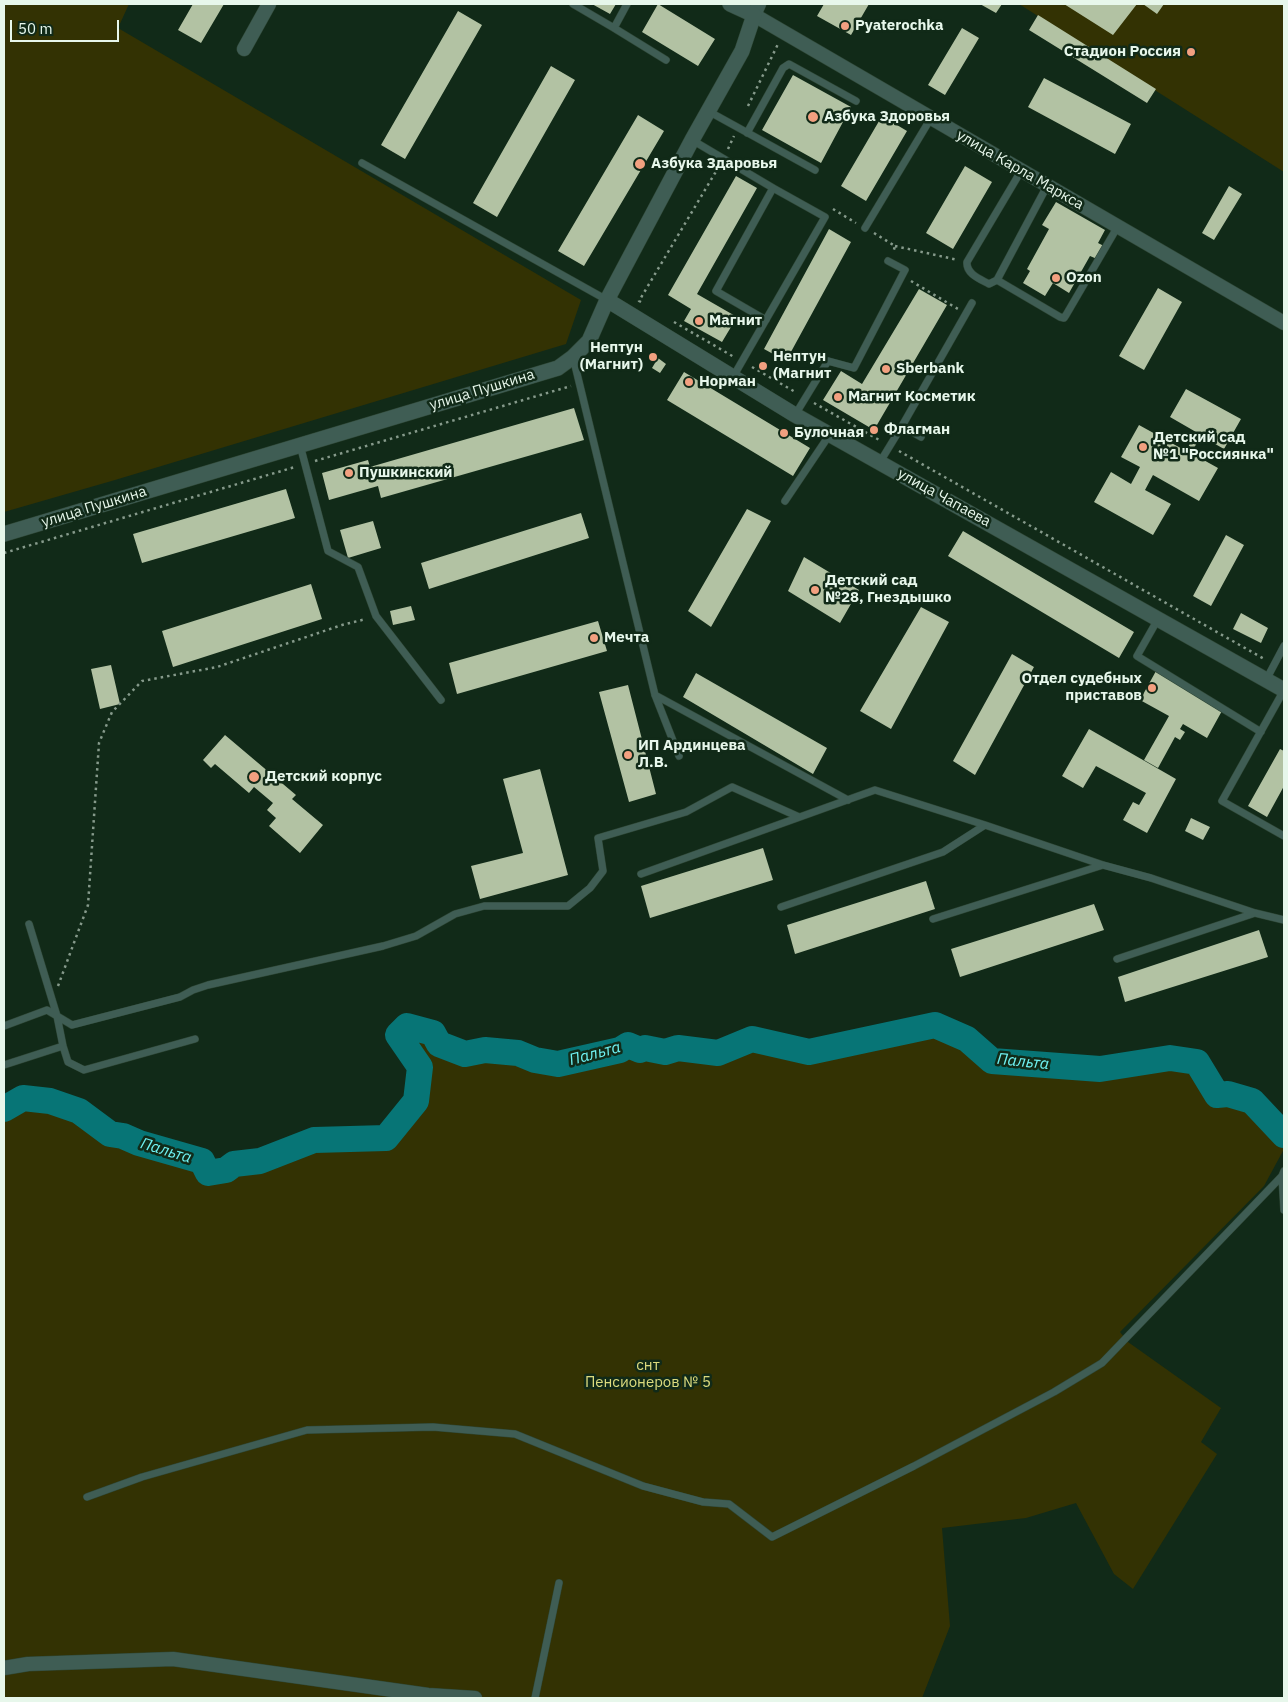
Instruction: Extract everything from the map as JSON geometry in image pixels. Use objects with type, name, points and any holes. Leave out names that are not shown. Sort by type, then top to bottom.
[{"type":"street","points":[[244,48],[269,4]]},
{"type":"street","name":"улица Карла Маркса","points":[[730,4],[756,9],[783,32],[1284,322]]},
{"type":"street","name":"улица Пушкина","points":[[4,534],[558,368],[573,357],[589,341],[607,300],[692,140],[742,51],[756,9]]},
{"type":"street","name":"улица Чапаева","points":[[607,300],[795,415],[1284,690]]},
{"type":"street","points":[[4,1668],[28,1664],[173,1659],[428,1695],[475,1698]]},
{"type":"lane","points":[[573,4],[666,60]]},
{"type":"lane","points":[[614,28],[627,4]]},
{"type":"lane","points":[[747,133],[782,68],[788,64],[856,101]]},
{"type":"lane","points":[[708,111],[814,170]]},
{"type":"lane","points":[[865,228],[931,118]]},
{"type":"lane","points":[[692,140],[825,217],[734,377]]},
{"type":"lane","points":[[362,163],[607,300]]},
{"type":"lane","points":[[1021,170],[967,262],[966,267],[969,272],[989,284],[997,280],[1047,186]]},
{"type":"lane","points":[[766,320],[716,291],[773,188]]},
{"type":"lane","points":[[997,280],[1064,318],[1118,226]]},
{"type":"lane","points":[[795,415],[828,362],[854,368],[905,270],[888,261]]},
{"type":"lane","points":[[880,462],[972,303]]},
{"type":"lane","points":[[573,357],[656,695],[679,756]]},
{"type":"lane","points":[[902,426],[921,437]]},
{"type":"lane","points":[[785,501],[830,434]]},
{"type":"lane","points":[[300,445],[328,551],[358,568],[376,616],[441,700]]},
{"type":"lane","points":[[1158,619],[1137,656],[1261,732]]},
{"type":"lane","points":[[1266,680],[1284,646]]},
{"type":"lane","points":[[1284,690],[1222,801],[1284,836]]},
{"type":"lane","points":[[656,695],[848,800]]},
{"type":"lane","points":[[4,1026],[47,1010],[72,1025],[180,997],[208,985],[383,946],[416,936],[454,914],[484,906],[568,906],[590,888],[603,871],[598,838],[686,812],[732,787],[799,817]]},
{"type":"lane","points":[[641,874],[875,790],[1103,865],[1151,878],[1284,920]]},
{"type":"lane","points":[[781,907],[943,852],[985,825]]},
{"type":"lane","points":[[933,919],[1103,865]]},
{"type":"lane","points":[[1117,959],[1255,912]]},
{"type":"lane","points":[[29,924],[53,1001],[68,1062],[84,1070],[195,1039]]},
{"type":"lane","points":[[4,1065],[63,1046]]},
{"type":"lane","points":[[1283,1174],[1284,1210]]},
{"type":"lane","points":[[87,1497],[142,1477],[307,1430],[433,1427],[515,1434],[643,1486],[703,1502],[729,1504],[772,1537],[914,1466],[1054,1392],[1102,1363],[1283,1174]]},
{"type":"lane","points":[[535,1698],[559,1583]]},
{"type":"path","points":[[647,306],[640,301],[724,158],[783,32]]},
{"type":"path","points":[[895,246],[967,262]]},
{"type":"path","points":[[902,276],[966,313]]},
{"type":"path","points":[[671,320],[1274,665]]},
{"type":"path","points":[[4,553],[580,384]]},
{"type":"path","points":[[53,1001],[88,905],[99,743],[112,712],[142,681],[218,667],[342,625],[376,616]]},
{"type":"green space","points":[[4,4],[129,4],[118,28],[581,300],[566,344],[4,512]]},
{"type":"green space","name":"Стадион Россия","points":[[1019,4],[1284,4],[1284,172]]},
{"type":"green space","name":"снт Пенсионеров № 5","points":[[935,1025],[967,1039],[992,1061],[1100,1069],[1170,1058],[1197,1062],[1217,1095],[1228,1094],[1252,1101],[1284,1135],[1284,1149],[1264,1186],[1120,1332],[1128,1342],[1221,1408],[1201,1442],[1217,1454],[1133,1589],[1114,1574],[1076,1503],[1026,1518],[942,1528],[950,1626],[922,1698],[4,1698],[4,1109],[23,1098],[50,1101],[79,1111],[110,1134],[123,1136],[139,1143],[202,1161],[209,1173],[226,1170],[234,1164],[261,1161],[314,1140],[386,1138],[416,1101],[419,1067],[398,1035],[407,1026],[433,1033],[439,1044],[465,1054],[485,1050],[518,1053],[535,1060],[558,1064],[620,1050],[628,1045],[640,1050],[645,1048],[665,1052],[678,1048],[718,1053],[752,1039],[809,1052]]},
{"type":"building","points":[[193,4],[224,4],[201,43],[178,30]]},
{"type":"building","points":[[592,4],[616,4],[610,14]]},
{"type":"building","points":[[658,4],[715,39],[698,66],[642,32]]},
{"type":"building","name":"Pyaterochka","points":[[824,4],[869,4],[851,35],[817,16]]},
{"type":"building","points":[[980,4],[1002,4],[996,13]]},
{"type":"building","points":[[1064,4],[1137,4],[1113,35]]},
{"type":"building","points":[[1143,4],[1164,4],[1157,14]]},
{"type":"building","points":[[458,11],[482,25],[405,159],[381,145]]},
{"type":"building","points":[[1038,15],[1156,89],[1147,103],[1029,30]]},
{"type":"building","points":[[962,28],[979,38],[945,95],[928,85]]},
{"type":"building","points":[[551,66],[575,80],[497,217],[473,203]]},
{"type":"building","points":[[793,75],[851,107],[821,163],[762,130]]},
{"type":"building","points":[[1044,78],[1131,124],[1115,154],[1028,107]]},
{"type":"building","points":[[638,115],[664,131],[584,266],[558,251]]},
{"type":"building","points":[[882,116],[907,131],[866,201],[841,186]]},
{"type":"building","points":[[965,166],[992,182],[953,249],[926,233]]},
{"type":"building","points":[[736,176],[757,188],[697,294],[737,317],[722,342],[684,321],[691,309],[668,295]]},
{"type":"building","points":[[1229,186],[1242,194],[1214,240],[1202,233]]},
{"type":"building","points":[[1056,202],[1105,230],[1098,243],[1104,246],[1097,259],[1090,256],[1069,293],[1053,283],[1045,296],[1023,283],[1030,271],[1027,269],[1049,229],[1042,225]]},
{"type":"building","points":[[829,229],[851,242],[786,361],[764,349]]},
{"type":"building","points":[[1158,288],[1182,302],[1144,370],[1119,356]]},
{"type":"building","points":[[919,289],[947,305],[874,430],[823,400],[841,371],[862,384]]},
{"type":"building","points":[[658,358],[666,364],[660,373],[652,368]]},
{"type":"building","points":[[684,372],[810,448],[793,476],[667,400]]},
{"type":"building","points":[[1186,389],[1241,419],[1224,449],[1201,436],[1191,453],[1218,468],[1199,501],[1153,475],[1145,490],[1171,504],[1153,535],[1094,502],[1111,472],[1131,484],[1140,467],[1121,457],[1139,425],[1186,451],[1196,432],[1170,417]]},
{"type":"building","points":[[574,408],[584,440],[381,498],[378,486],[329,500],[322,473],[368,460],[370,467]]},
{"type":"building","points":[[286,489],[295,518],[142,563],[133,534]]},
{"type":"building","points":[[747,509],[771,521],[711,627],[688,611]]},
{"type":"building","points":[[581,513],[589,538],[429,589],[421,563]]},
{"type":"building","points":[[373,521],[381,548],[348,558],[340,530]]},
{"type":"building","points":[[963,531],[1134,632],[1119,658],[948,556]]},
{"type":"building","points":[[1226,535],[1244,545],[1211,606],[1193,596]]},
{"type":"building","points":[[804,557],[859,590],[840,623],[788,591]]},
{"type":"building","points":[[311,584],[322,619],[173,667],[162,631]]},
{"type":"building","points":[[411,606],[415,620],[393,625],[390,611]]},
{"type":"building","points":[[921,607],[949,622],[891,729],[860,711]]},
{"type":"building","points":[[1241,613],[1268,628],[1261,643],[1233,629]]},
{"type":"building","points":[[598,621],[607,651],[457,694],[449,663]]},
{"type":"building","points":[[1012,654],[1034,667],[975,775],[953,761]]},
{"type":"building","points":[[111,665],[120,704],[100,709],[91,669]]},
{"type":"building","points":[[1156,671],[1223,709],[1207,738],[1183,724],[1180,729],[1185,732],[1180,740],[1175,737],[1158,768],[1144,760],[1169,716],[1140,700]]},
{"type":"building","points":[[696,673],[827,748],[813,774],[683,697]]},
{"type":"building","points":[[628,685],[656,794],[629,802],[599,692]]},
{"type":"building","points":[[1089,729],[1176,779],[1147,833],[1123,820],[1133,802],[1139,805],[1146,793],[1096,766],[1083,788],[1062,776]]},
{"type":"building","points":[[225,735],[296,795],[292,799],[323,825],[300,853],[269,826],[276,818],[267,810],[273,803],[254,787],[249,793],[215,764],[211,768],[203,760]]},
{"type":"building","points":[[1280,749],[1284,751],[1284,786],[1267,817],[1248,806]]},
{"type":"building","points":[[540,769],[568,875],[480,899],[471,866],[523,853],[503,779]]},
{"type":"building","points":[[1191,818],[1210,827],[1203,840],[1185,831]]},
{"type":"building","points":[[763,848],[773,880],[650,918],[641,886]]},
{"type":"building","points":[[926,881],[935,909],[795,954],[787,925]]},
{"type":"building","points":[[1094,904],[1104,930],[960,977],[951,949]]},
{"type":"building","points":[[1259,930],[1268,957],[1125,1002],[1118,977]]},
{"type":"waterway","name":"Пальта","points":[[4,1109],[23,1098],[50,1101],[79,1111],[110,1134],[123,1136],[139,1143],[202,1161],[208,1173],[226,1170],[234,1164],[260,1161],[314,1140],[386,1138],[416,1101],[420,1067],[398,1035],[407,1026],[433,1033],[439,1044],[465,1054],[485,1050],[518,1053],[535,1060],[558,1064],[620,1050],[628,1045],[640,1050],[645,1048],[665,1052],[678,1048],[718,1053],[752,1039],[809,1052],[935,1025],[967,1039],[992,1061],[1100,1069],[1170,1058],[1197,1062],[1217,1095],[1228,1094],[1252,1101],[1284,1135]]},
{"type":"place","name":"Pyaterochka","points":[[845,26]]},
{"type":"place","name":"Стадион Россия","points":[[1191,52]]},
{"type":"place","name":"Азбука Здоровья","points":[[813,117]]},
{"type":"place","name":"Азбука Здаровья","points":[[640,164]]},
{"type":"place","name":"Ozon","points":[[1056,278]]},
{"type":"place","name":"Магнит","points":[[699,321]]},
{"type":"place","name":"Нептун (Магнит)","points":[[653,357]]},
{"type":"place","name":"Нептун (Магнит","points":[[763,366]]},
{"type":"place","name":"Sberbank","points":[[886,369]]},
{"type":"place","name":"Норман","points":[[689,382]]},
{"type":"place","name":"Магнит Косметик","points":[[838,397]]},
{"type":"place","name":"Флагман","points":[[874,430]]},
{"type":"place","name":"Булочная","points":[[784,433]]},
{"type":"place","name":"Детский сад №1 \"Россиянка\"","points":[[1143,447]]},
{"type":"place","name":"Пушкинский","points":[[349,473]]},
{"type":"place","name":"Детский сад №28, Гнездышко","points":[[815,590]]},
{"type":"place","name":"Мечта","points":[[594,638]]},
{"type":"place","name":"Отдел судебных приставов","points":[[1152,688]]},
{"type":"place","name":"ИП Ардинцева Л.В.","points":[[628,755]]},
{"type":"place","name":"Детский корпус","points":[[254,777]]}]
